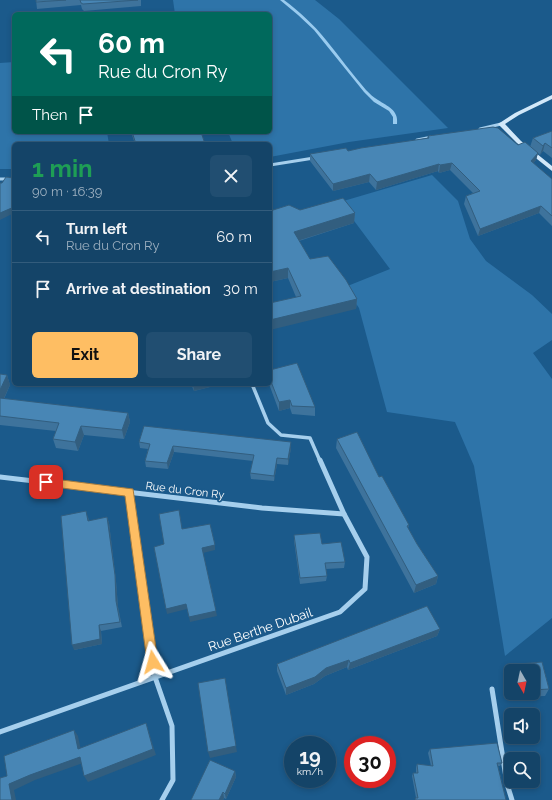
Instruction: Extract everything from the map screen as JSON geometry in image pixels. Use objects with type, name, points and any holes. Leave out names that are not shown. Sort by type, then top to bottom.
[{"type":"street","points":[[472,130],[501,124],[517,114],[552,97]]},
{"type":"street","points":[[501,124],[519,142],[552,169]]},
{"type":"street","points":[[412,141],[434,137]]},
{"type":"street","points":[[272,165],[319,157]]},
{"type":"street","points":[[0,179],[12,179]]},
{"type":"street","name":"Rue Berthe Dubail","points":[[0,732],[340,612],[365,589],[367,557],[344,514],[310,438],[281,435],[268,423],[253,386]]},
{"type":"street","name":"Rue du Cron Ry","points":[[0,477],[262,508],[344,514]]},
{"type":"street","points":[[129,492],[155,677],[172,726],[173,780],[162,800]]},
{"type":"street","points":[[492,689],[507,784],[512,800]]},
{"type":"shaded area","points":[[173,0],[315,0],[339,19],[448,128],[349,142],[272,157],[272,142],[232,142],[229,134],[272,134],[272,12],[175,12]]},
{"type":"shaded area","points":[[12,62],[12,134],[107,134],[109,142],[12,142],[12,169],[0,169],[0,63]]},
{"type":"shaded area","points":[[432,175],[458,201],[470,239],[486,261],[532,295],[552,314],[552,340],[533,353],[552,379],[552,618],[505,656],[474,466],[455,422],[387,412],[359,308],[345,287],[390,269],[340,202]]},
{"type":"building","points":[[36,0],[66,0],[36,2]]},
{"type":"building","points":[[80,0],[138,0],[83,4]]},
{"type":"building","points":[[493,127],[498,128],[518,145],[525,142],[538,153],[531,161],[552,179],[552,216],[541,206],[480,229],[466,196],[480,191],[452,163],[439,164],[377,182],[370,174],[333,184],[310,154],[346,148],[348,151],[429,138],[428,136]]},
{"type":"building","points":[[552,131],[552,148],[545,143],[543,146],[533,138]]},
{"type":"building","points":[[133,134],[202,134],[204,142],[135,142]]},
{"type":"building","points":[[6,177],[12,178],[12,208],[0,213],[0,183],[2,183]]},
{"type":"building","points":[[343,198],[355,213],[294,232],[310,259],[328,256],[346,280],[357,299],[272,320],[272,303],[301,296],[288,268],[272,272],[272,210],[289,205],[300,210]]},
{"type":"building","points":[[297,363],[315,407],[292,406],[290,400],[279,402],[272,384],[272,369]]},
{"type":"building","points":[[0,374],[7,375],[0,390]]},
{"type":"building","points":[[0,398],[128,413],[122,430],[81,426],[75,442],[53,439],[59,423],[0,416]]},
{"type":"building","points":[[144,426],[291,442],[288,459],[277,458],[274,476],[250,473],[254,455],[173,446],[167,463],[145,461],[150,444],[139,442]]},
{"type":"building","points":[[357,432],[379,477],[382,476],[409,525],[407,526],[417,544],[438,576],[416,585],[337,439]]},
{"type":"building","points":[[179,510],[182,529],[210,524],[215,545],[202,548],[216,611],[189,617],[186,604],[166,609],[154,547],[164,544],[159,514]]},
{"type":"building","points":[[86,511],[88,521],[107,517],[115,575],[116,601],[120,622],[99,625],[100,639],[72,645],[61,516]]},
{"type":"building","points":[[320,533],[322,544],[341,542],[345,562],[325,563],[327,576],[300,578],[294,535]]},
{"type":"building","points":[[427,606],[440,629],[350,663],[349,660],[326,668],[315,677],[286,688],[277,664]]},
{"type":"building","points":[[542,662],[549,689],[540,690],[540,664],[519,664]]},
{"type":"building","points":[[225,678],[236,746],[208,752],[198,683]]},
{"type":"building","points":[[146,723],[153,749],[84,776],[80,757],[9,784],[12,800],[0,800],[0,778],[7,776],[4,756],[74,730],[78,749]]},
{"type":"building","points":[[497,743],[502,763],[497,763],[506,800],[416,800],[415,798],[418,798],[413,773],[418,773],[417,764],[433,766],[430,749]]},
{"type":"building","points":[[210,760],[235,771],[225,794],[223,792],[219,800],[191,800]]},
{"type":"waterway","points":[[282,0],[315,30],[365,91],[376,101],[391,110],[395,117],[395,123]]},
{"type":"route","points":[[46,482],[129,492],[153,662]]}]
